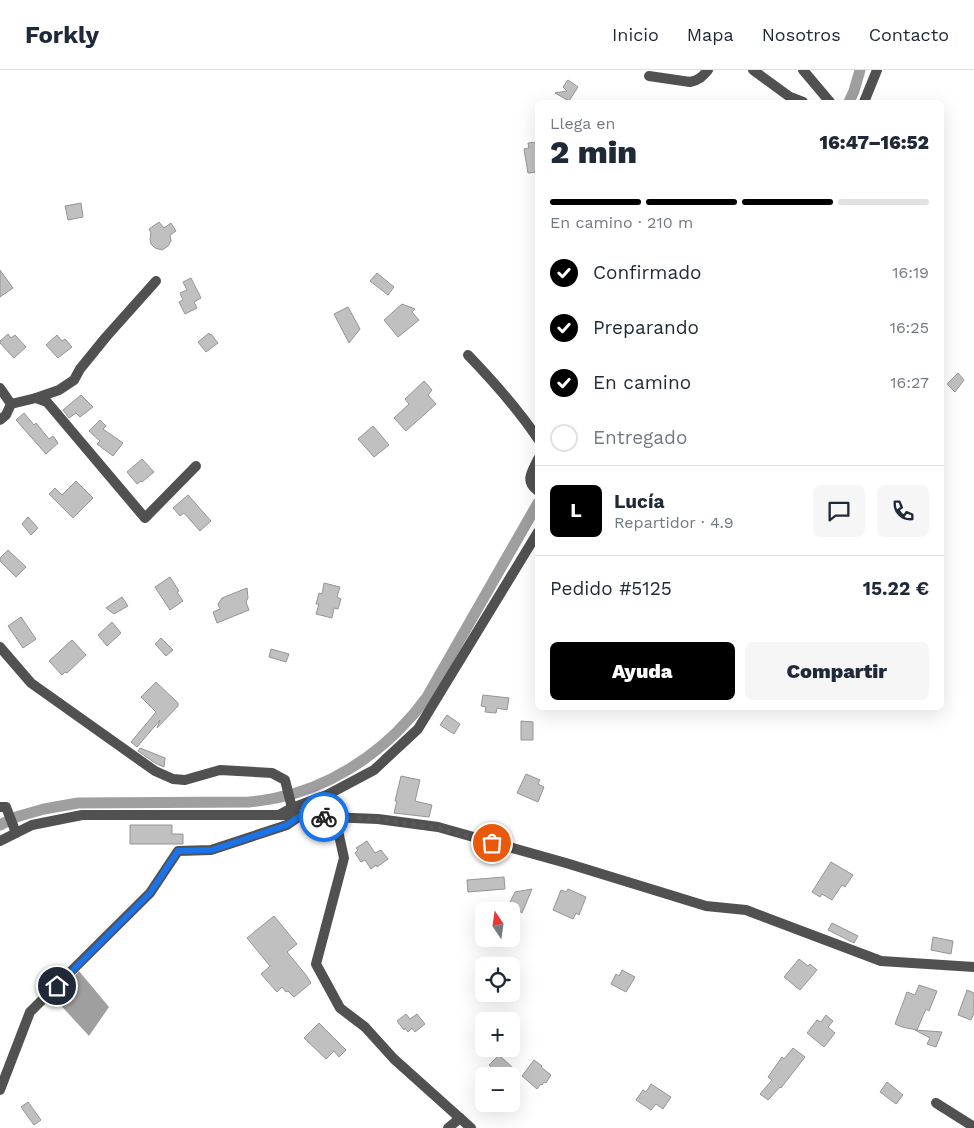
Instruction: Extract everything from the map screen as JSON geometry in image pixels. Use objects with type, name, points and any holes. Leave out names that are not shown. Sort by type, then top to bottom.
[{"type":"street","points":[[649,76],[690,82],[702,78],[708,70]]},
{"type":"street","points":[[753,70],[790,97],[798,100]]},
{"type":"street","points":[[803,70],[828,100]]},
{"type":"street","points":[[865,100],[877,70]]},
{"type":"street","points":[[11,404],[59,390],[74,380],[80,369],[106,337],[156,280]]},
{"type":"street","points":[[468,355],[522,416],[535,435]]},
{"type":"street","points":[[0,388],[11,404]]},
{"type":"street","points":[[36,398],[48,402],[145,518],[196,466]]},
{"type":"street","points":[[0,420],[6,415],[11,404]]},
{"type":"street","points":[[535,465],[529,477],[530,484],[535,489]]},
{"type":"street","points":[[0,1090],[30,1012],[150,893],[178,851],[212,850],[287,825],[296,812],[374,770],[418,729],[535,537]]},
{"type":"street","points":[[0,647],[31,683],[155,771],[173,779],[185,780],[220,770],[272,773],[285,780],[296,812]]},
{"type":"street","points":[[3,807],[16,833]]},
{"type":"street","points":[[0,842],[32,825],[82,815],[279,815],[296,812],[335,817],[378,819],[438,828],[566,863],[706,906],[746,910],[881,961],[974,967]]},
{"type":"street","points":[[335,817],[344,858],[316,964],[340,1008],[366,1028],[394,1059],[471,1128]]},
{"type":"street","points":[[936,1103],[974,1127]]},
{"type":"street","points":[[448,1128],[460,1118]]},
{"type":"shaded area","points":[[79,971],[109,1007],[89,1036],[55,999]]},
{"type":"building","points":[[568,80],[578,87],[570,100],[567,100],[555,93],[567,91],[563,87]]},
{"type":"building","points":[[535,142],[535,172],[528,173],[524,149],[529,148],[528,143]]},
{"type":"building","points":[[81,203],[83,217],[68,220],[65,206]]},
{"type":"building","points":[[159,222],[164,228],[171,223],[176,231],[170,235],[171,241],[168,246],[162,250],[155,248],[151,244],[150,239],[151,233],[149,229]]},
{"type":"building","points":[[0,270],[13,288],[0,297]]},
{"type":"building","points":[[377,273],[394,287],[388,295],[370,281]]},
{"type":"building","points":[[191,278],[201,298],[194,302],[197,308],[185,314],[179,302],[183,300],[180,293],[187,290],[183,282]]},
{"type":"building","points":[[402,304],[415,309],[412,312],[419,320],[398,337],[384,320]]},
{"type":"building","points":[[348,307],[360,329],[349,343],[334,314]]},
{"type":"building","points":[[209,333],[218,343],[206,352],[198,342]]},
{"type":"building","points":[[8,334],[11,338],[15,335],[26,347],[14,358],[0,343]]},
{"type":"building","points":[[57,335],[62,341],[65,339],[72,347],[58,358],[46,345]]},
{"type":"building","points":[[958,373],[964,380],[955,392],[947,384]]},
{"type":"building","points":[[424,381],[432,390],[428,395],[436,404],[406,431],[394,418],[409,404],[405,399]]},
{"type":"building","points":[[81,395],[93,407],[80,417],[76,413],[69,418],[63,410]]},
{"type":"building","points":[[24,413],[34,425],[36,423],[49,439],[53,436],[58,443],[46,454],[16,420]]},
{"type":"building","points":[[100,420],[106,426],[103,429],[123,443],[113,456],[97,444],[100,441],[89,431]]},
{"type":"building","points":[[373,426],[389,445],[374,457],[358,439]]},
{"type":"building","points":[[142,459],[154,472],[137,484],[127,472]]},
{"type":"building","points":[[76,481],[93,498],[73,518],[49,494],[55,488],[62,495]]},
{"type":"building","points":[[188,495],[211,521],[200,531],[184,513],[180,516],[173,508]]},
{"type":"building","points":[[28,517],[38,528],[31,535],[22,524]]},
{"type":"building","points":[[8,550],[26,567],[16,577],[0,561],[0,558]]},
{"type":"building","points":[[170,577],[183,601],[170,610],[155,587]]},
{"type":"building","points":[[324,583],[340,587],[337,597],[341,599],[338,609],[334,608],[332,618],[316,614],[319,604],[316,604],[319,593],[322,594]]},
{"type":"building","points":[[247,588],[248,598],[246,602],[249,610],[217,623],[213,612],[220,609],[218,604],[222,598]]},
{"type":"building","points":[[122,597],[128,606],[114,614],[106,608]]},
{"type":"building","points":[[21,617],[36,639],[23,648],[8,626]]},
{"type":"building","points":[[112,622],[121,633],[107,646],[98,635]]},
{"type":"building","points":[[161,638],[173,650],[166,656],[155,644]]},
{"type":"building","points":[[72,640],[86,655],[67,673],[65,672],[62,675],[49,661]]},
{"type":"building","points":[[271,649],[289,654],[286,662],[269,657]]},
{"type":"building","points":[[156,682],[178,703],[178,706],[157,728],[160,720],[137,747],[131,742],[156,712],[141,697]]},
{"type":"building","points":[[483,695],[509,698],[507,710],[497,708],[496,713],[485,712],[486,707],[481,706]]},
{"type":"building","points":[[447,715],[460,724],[454,734],[440,725]]},
{"type":"building","points":[[521,721],[533,722],[533,740],[521,740]]},
{"type":"building","points":[[140,748],[165,758],[164,767],[138,751]]},
{"type":"building","points":[[526,774],[540,780],[538,784],[544,787],[538,802],[517,793]]},
{"type":"building","points":[[401,776],[420,780],[415,801],[432,805],[429,817],[394,813]]},
{"type":"building","points":[[130,825],[172,825],[172,834],[183,834],[183,844],[130,844]]},
{"type":"building","points":[[367,841],[375,853],[381,850],[388,859],[371,869],[365,860],[361,862],[355,853],[358,850],[356,848]]},
{"type":"building","points":[[831,862],[853,875],[845,887],[842,885],[832,900],[822,894],[820,897],[812,892]]},
{"type":"building","points":[[504,877],[505,889],[468,892],[467,880]]},
{"type":"building","points":[[532,889],[522,913],[520,912],[520,902],[510,902],[515,892]]},
{"type":"building","points":[[568,889],[586,897],[579,915],[576,913],[573,919],[553,910],[561,890],[566,892]]},
{"type":"building","points":[[274,916],[297,944],[287,952],[311,983],[294,997],[282,987],[277,992],[261,974],[270,966],[247,938]]},
{"type":"building","points":[[832,923],[858,936],[854,943],[828,930]]},
{"type":"building","points":[[933,937],[953,941],[951,954],[931,950]]},
{"type":"building","points":[[799,959],[817,970],[800,990],[784,977]]},
{"type":"building","points":[[622,970],[635,977],[626,992],[611,984],[616,974],[619,976]]},
{"type":"building","points":[[919,985],[937,991],[929,1011],[926,1009],[917,1030],[895,1024],[907,992],[915,995]]},
{"type":"building","points":[[967,990],[974,993],[974,1013],[971,1020],[958,1015]]},
{"type":"building","points":[[406,1014],[410,1019],[417,1014],[425,1024],[415,1032],[412,1028],[408,1032],[405,1028],[404,1030],[397,1021]]},
{"type":"building","points":[[826,1015],[833,1021],[828,1027],[835,1033],[824,1047],[807,1033],[817,1020],[821,1022]]},
{"type":"building","points":[[319,1023],[346,1050],[339,1057],[334,1051],[326,1059],[304,1038]]},
{"type":"building","points":[[915,1030],[942,1032],[936,1047],[927,1044],[930,1038]]},
{"type":"building","points":[[793,1048],[805,1057],[781,1088],[768,1100],[760,1094],[772,1080],[768,1077],[782,1057],[784,1059]]},
{"type":"building","points":[[497,1057],[501,1057],[512,1067],[491,1067],[489,1065]]},
{"type":"building","points":[[534,1060],[551,1075],[546,1083],[541,1084],[537,1089],[522,1076]]},
{"type":"building","points":[[887,1082],[903,1095],[896,1104],[880,1092]]},
{"type":"building","points":[[651,1084],[671,1097],[663,1109],[656,1104],[651,1110],[636,1100],[643,1090],[646,1092]]},
{"type":"building","points":[[28,1102],[41,1120],[34,1125],[21,1107]]},
{"type":"waterway","points":[[850,100],[860,70]]},
{"type":"waterway","points":[[0,825],[16,817],[44,809],[78,803],[249,802],[266,800],[314,787],[349,769],[382,746],[412,716],[427,697],[535,508]]},
{"type":"way so far","points":[[324,817],[378,819],[438,828],[492,843]]},
{"type":"route","points":[[57,986],[150,893],[178,851],[212,850],[287,825],[300,816],[324,817]]}]
